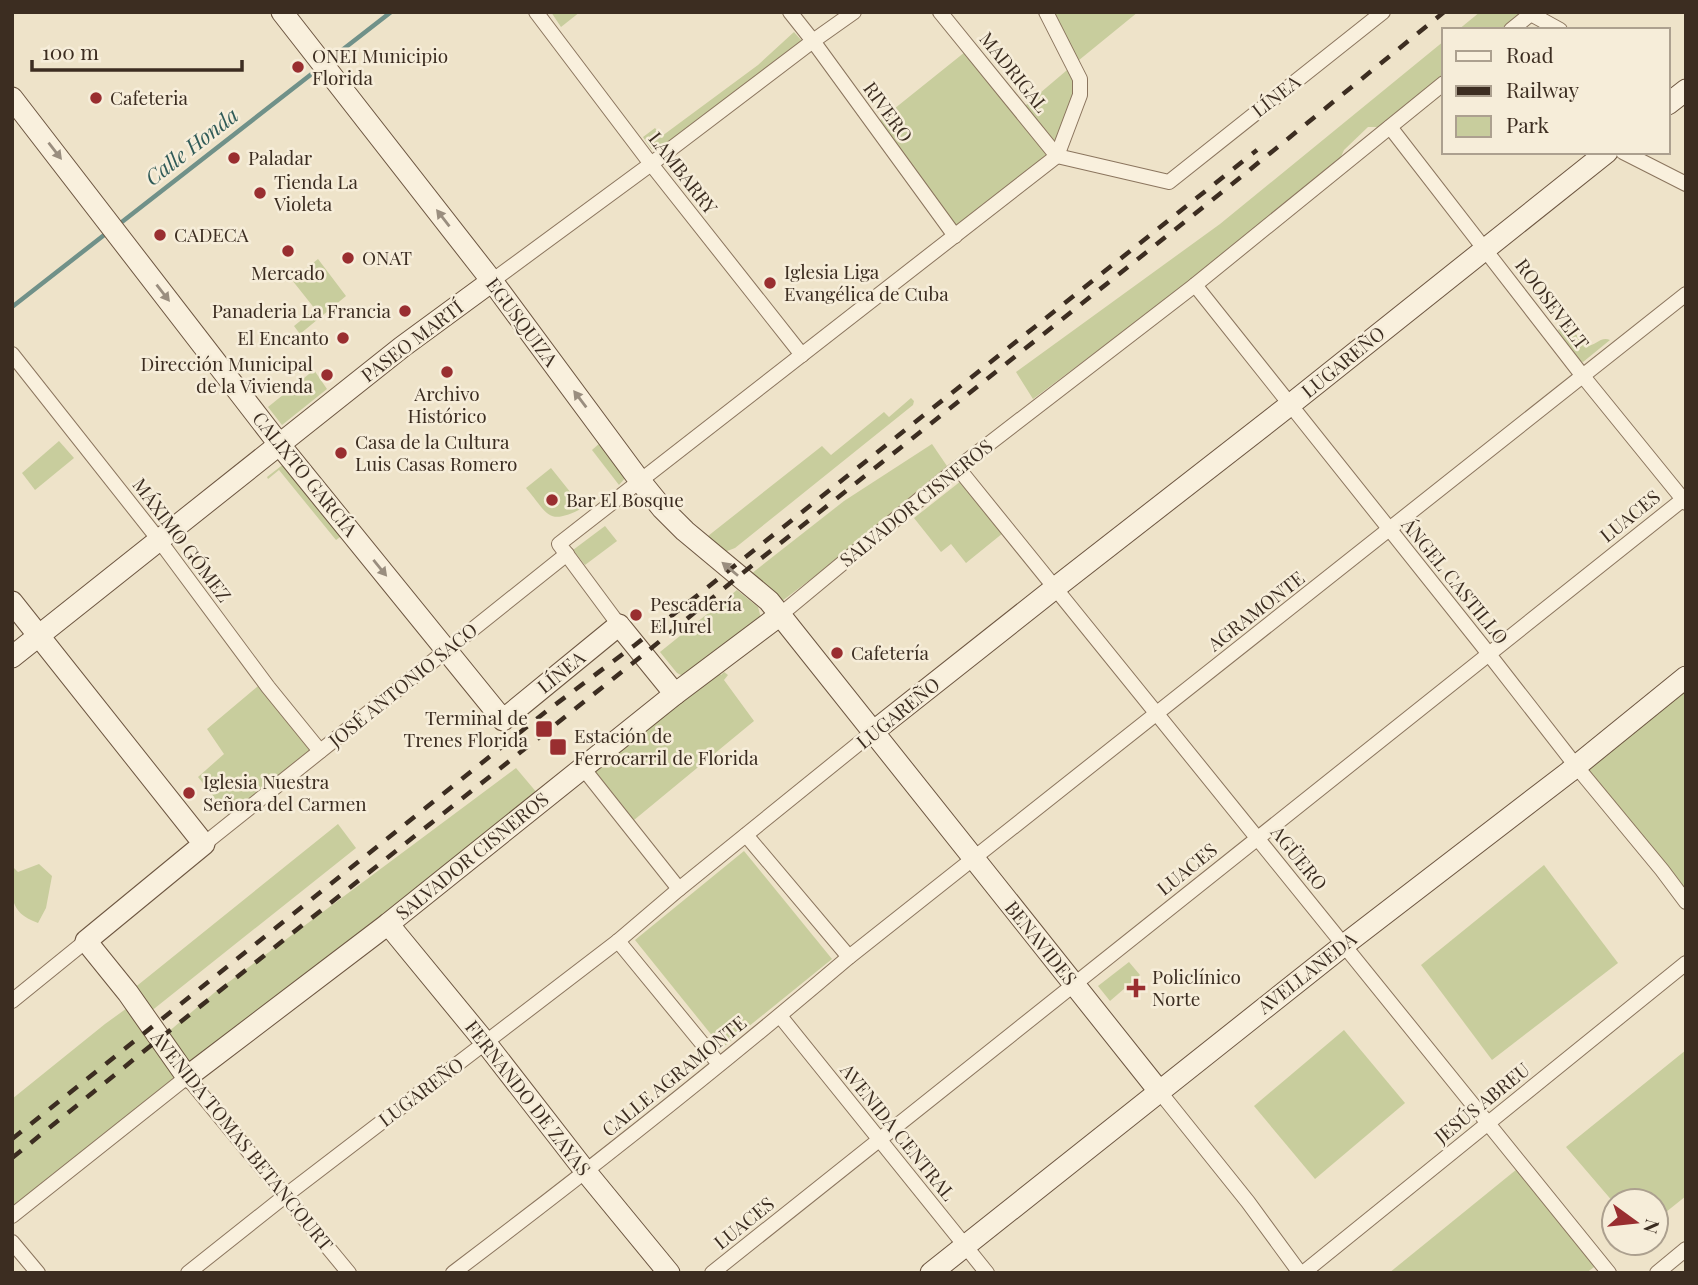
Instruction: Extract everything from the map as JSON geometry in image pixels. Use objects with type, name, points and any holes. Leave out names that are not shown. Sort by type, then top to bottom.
[{"type":"street","name":"EGUSQUIZA","points":[[282,12],[492,281],[662,508],[685,531],[769,601],[780,615]]},
{"type":"street","name":"LAMBARRY","points":[[536,12],[651,164],[802,355]]},
{"type":"street","name":"RIVERO","points":[[790,12],[955,236]]},
{"type":"street","name":"PASEO MARTÍ","points":[[12,657],[402,347],[854,12]]},
{"type":"street","name":"MADRIGAL","points":[[940,12],[1057,156]]},
{"type":"street","name":"LÍNEA","points":[[1057,156],[1170,182],[1383,12]]},
{"type":"street","points":[[1513,28],[1532,13],[1557,28]]},
{"type":"street","points":[[1049,14],[1080,79],[1080,95],[1057,156]]},
{"type":"street","name":"SALVADOR CISNEROS","points":[[187,1077],[388,924],[676,694],[780,615],[958,468],[1195,285],[1442,85]]},
{"type":"street","name":"CALIXTO GARCÍA","points":[[12,98],[279,444],[503,720]]},
{"type":"street","name":"ROOSEVELT","points":[[1390,127],[1582,375],[1685,500]]},
{"type":"street","name":"LUGAREÑO","points":[[188,1273],[618,941],[873,732],[1291,404],[1603,154]]},
{"type":"street","points":[[1627,154],[1686,184]]},
{"type":"street","name":"JOSÉ ANTONIO SACO","points":[[12,1001],[447,650],[640,481],[1057,156]]},
{"type":"street","name":"ÁNGEL CASTILLO","points":[[1195,285],[1686,902]]},
{"type":"street","name":"AGRAMONTE","points":[[849,957],[1686,294]]},
{"type":"street","name":"MÁXIMO GÓMEZ","points":[[12,354],[159,540],[268,687],[320,751]]},
{"type":"street","name":"AGÜERO","points":[[958,468],[1609,1273]]},
{"type":"street","name":"LUACES","points":[[712,1273],[1685,500]]},
{"type":"street","points":[[563,549],[619,625],[676,694]]},
{"type":"street","points":[[12,603],[204,844]]},
{"type":"street","name":"BENAVIDES","points":[[780,615],[1248,1202],[1301,1273]]},
{"type":"street","name":"LÍNEA","points":[[503,720],[619,625]]},
{"type":"street","name":"AVELLANEDA","points":[[931,1273],[1686,677]]},
{"type":"street","points":[[583,768],[679,889]]},
{"type":"street","points":[[746,835],[849,957]]},
{"type":"street","name":"FERNANDO DE ZAYAS","points":[[388,924],[669,1273]]},
{"type":"street","name":"AVENIDA TOMAS BETANCOURT","points":[[86,941],[128,993],[187,1077],[349,1273]]},
{"type":"street","points":[[618,941],[719,1064]]},
{"type":"street","name":"CALLE AGRAMONTE","points":[[453,1273],[586,1172],[849,957]]},
{"type":"street","name":"JESÚS ABREU","points":[[1301,1273],[1686,963]]},
{"type":"street","name":"AVENIDA CENTRAL","points":[[780,1016],[987,1273]]},
{"type":"street","points":[[12,1216],[187,1077]]},
{"type":"street","points":[[12,1242],[38,1273]]},
{"type":"street","points":[[1657,1273],[1686,1250]]},
{"type":"green space","points":[[551,12],[580,12],[561,27]]},
{"type":"green space","points":[[1053,12],[1138,12],[1073,65]]},
{"type":"green space","points":[[1480,12],[1526,12],[1506,28],[1460,28]]},
{"type":"green space","points":[[794,32],[802,41],[662,149],[651,149],[643,137],[655,128],[662,136],[758,65]]},
{"type":"green space","points":[[1442,43],[1442,78],[1379,127],[1368,127],[1344,150],[1339,161],[1216,262],[1033,399],[1016,372],[1220,224]]},
{"type":"green space","points":[[970,48],[1020,110],[1073,65],[1080,79],[1057,156],[955,236],[874,125]]},
{"type":"green space","points":[[318,259],[346,296],[300,334],[294,326],[315,309],[292,280]]},
{"type":"green space","points":[[1562,326],[1573,331],[1586,346],[1603,339],[1610,340],[1583,362],[1575,359],[1558,330]]},
{"type":"green space","points":[[314,370],[327,389],[282,425],[268,407]]},
{"type":"green space","points":[[911,398],[913,405],[735,548],[722,553],[708,536],[822,446],[831,455],[884,412],[889,417]]},
{"type":"green space","points":[[59,441],[74,458],[35,490],[22,473]]},
{"type":"green space","points":[[600,443],[626,477],[619,485],[592,450]]},
{"type":"green space","points":[[932,444],[947,466],[831,564],[782,601],[751,574],[844,501]]},
{"type":"green space","points":[[285,463],[343,535],[336,540],[279,470],[268,479],[267,477]]},
{"type":"green space","points":[[551,468],[583,508],[555,517],[545,511],[526,488]]},
{"type":"green space","points":[[961,481],[1003,533],[966,563],[951,544],[941,552],[914,518]]},
{"type":"green space","points":[[605,526],[617,541],[585,565],[573,550]]},
{"type":"green space","points":[[737,590],[758,607],[761,618],[685,677],[677,673],[660,652]]},
{"type":"green space","points":[[714,666],[721,675],[724,672],[728,675],[724,680],[754,721],[628,825],[583,768]]},
{"type":"green space","points":[[1686,677],[1686,904],[1576,766]]},
{"type":"green space","points":[[264,681],[320,751],[233,821],[198,777],[224,754],[207,729]]},
{"type":"green space","points":[[516,768],[543,800],[12,1221],[12,1099],[134,1003],[128,993],[338,824],[356,848],[145,1016],[160,1039],[214,993]]},
{"type":"green space","points":[[744,851],[832,959],[722,1048],[635,940]]},
{"type":"green space","points":[[39,864],[52,876],[46,908],[38,923],[28,919],[16,908],[12,893],[12,866],[18,872]]},
{"type":"green space","points":[[1544,865],[1618,963],[1492,1060],[1421,965]]},
{"type":"green space","points":[[1129,962],[1140,975],[1110,1001],[1098,986]]},
{"type":"green space","points":[[1344,1030],[1405,1103],[1315,1179],[1254,1106]]},
{"type":"green space","points":[[1686,1050],[1686,1196],[1670,1209],[1670,1187],[1600,1187],[1566,1147]]},
{"type":"green space","points":[[1522,1165],[1601,1262],[1586,1273],[1389,1273]]},
{"type":"waterway","name":"Calle Honda","points":[[328,61],[391,12]]},
{"type":"waterway","name":"Calle Honda","points":[[118,225],[318,69]]},
{"type":"waterway","name":"Calle Honda","points":[[12,307],[108,232]]},
{"type":"railway","points":[[12,1158],[1444,12]]},
{"type":"railway","points":[[12,1139],[548,710],[635,645],[1257,150]]},
{"type":"place","name":"ONEI Municipio Florida","points":[[298,67]]},
{"type":"place","name":"Cafeteria","points":[[96,98]]},
{"type":"place","name":"Paladar","points":[[234,158]]},
{"type":"place","name":"Tienda La Violeta","points":[[260,193]]},
{"type":"place","name":"CADECA","points":[[160,235]]},
{"type":"place","name":"Mercado","points":[[288,251]]},
{"type":"place","name":"ONAT","points":[[348,258]]},
{"type":"place","name":"Iglesia Liga Evangélica de Cuba","points":[[770,283]]},
{"type":"place","name":"Panaderia La Francia","points":[[405,311]]},
{"type":"place","name":"El Encanto","points":[[343,338]]},
{"type":"place","name":"Archivo Histórico","points":[[447,372]]},
{"type":"place","name":"Dirección Municipal de la Vivienda","points":[[327,375]]},
{"type":"place","name":"Casa de la Cultura Luis Casas Romero","points":[[341,453]]},
{"type":"place","name":"Bar El Bosque","points":[[552,500]]},
{"type":"place","name":"Pescadería El Jurel","points":[[636,615]]},
{"type":"place","name":"Cafetería","points":[[837,653]]},
{"type":"place","name":"Terminal de Trenes Florida","points":[[544,729]]},
{"type":"place","name":"Estación de Ferrocarril de Florida","points":[[558,747]]},
{"type":"place","name":"Iglesia Nuestra Señora del Carmen","points":[[189,793]]},
{"type":"place","name":"Policlínico Norte","points":[[1136,988]]}]
